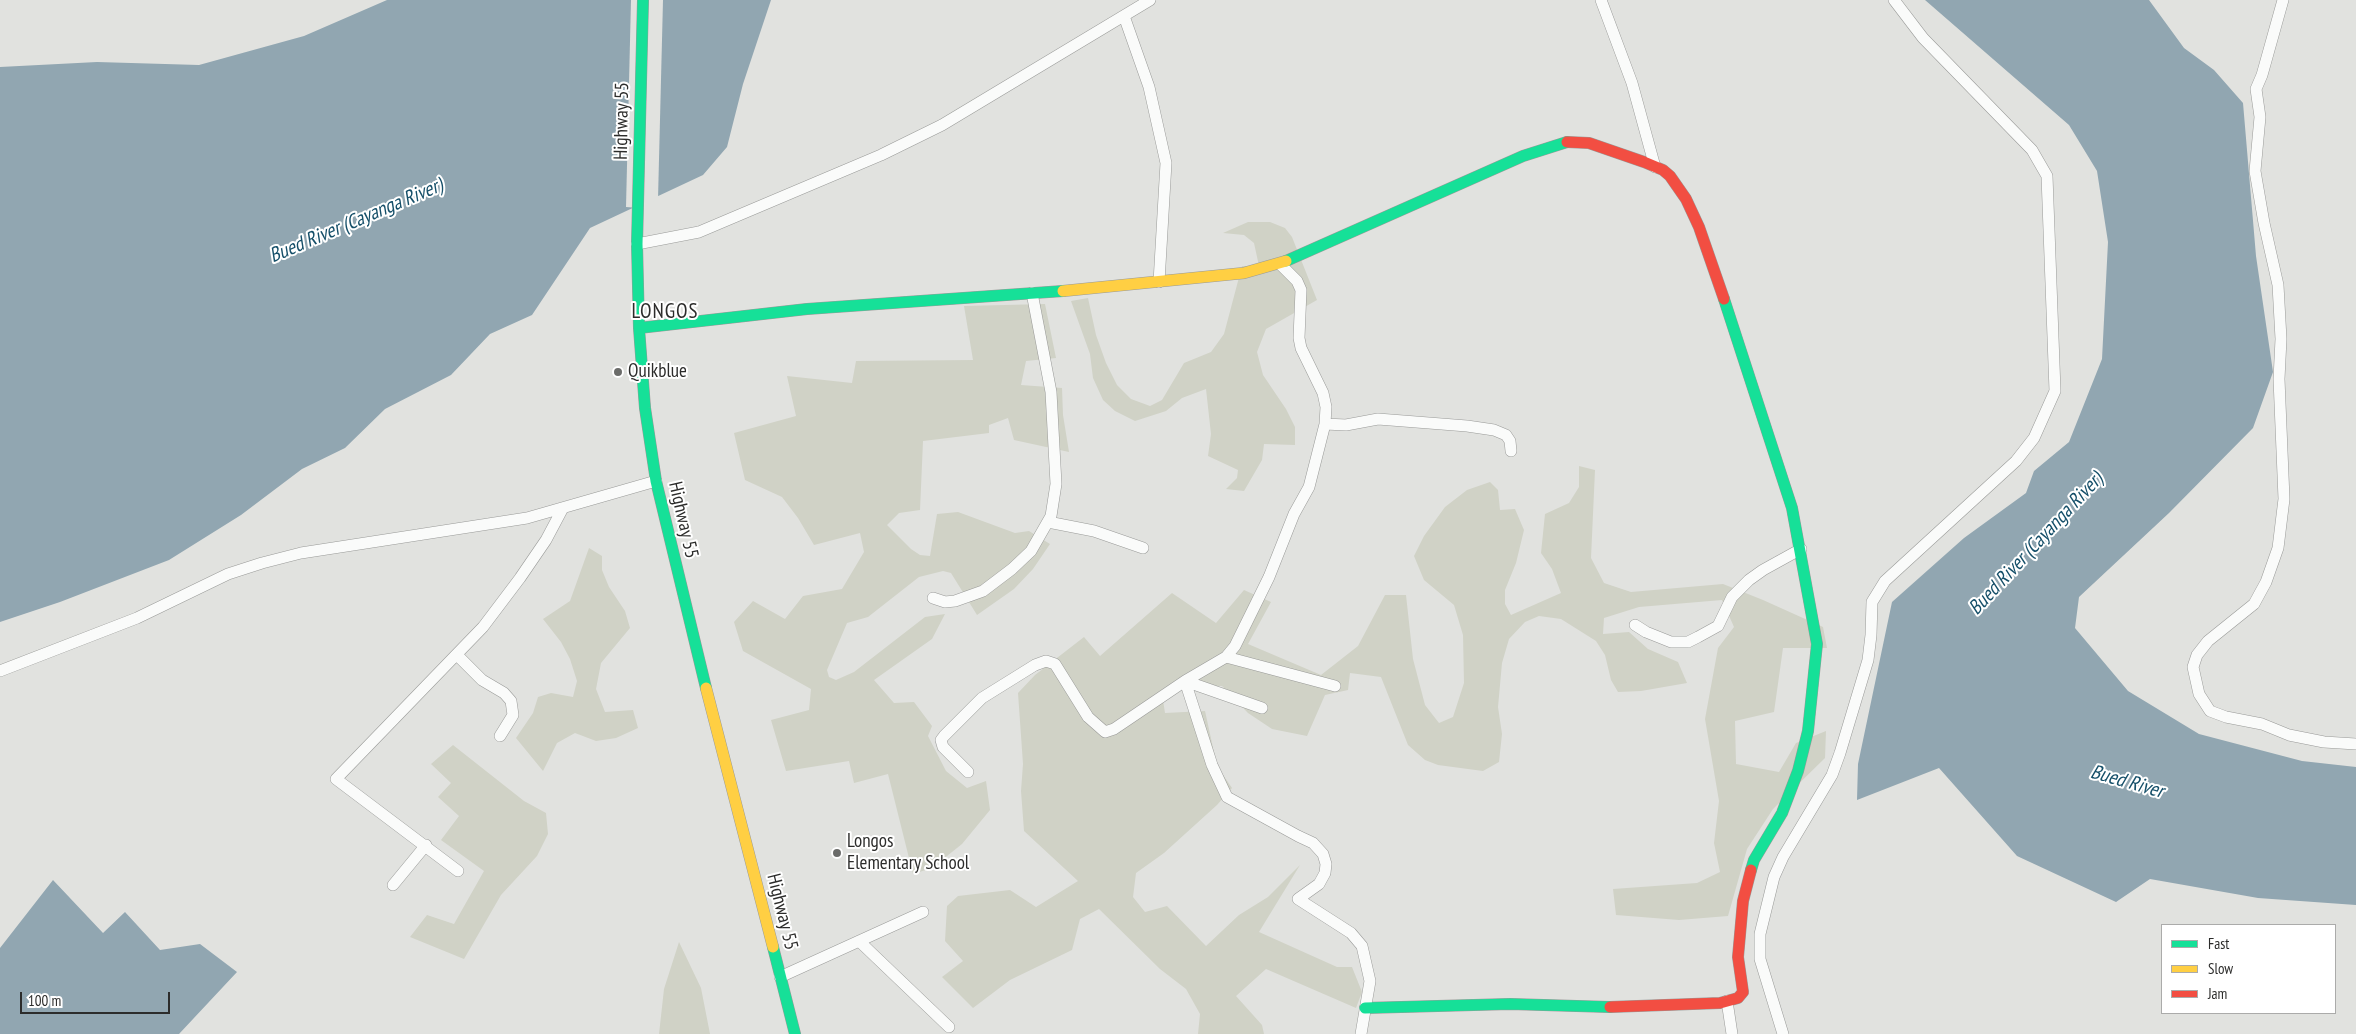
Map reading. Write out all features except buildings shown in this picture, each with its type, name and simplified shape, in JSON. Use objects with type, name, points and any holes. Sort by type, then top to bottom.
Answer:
[{"type":"main road","name":"Highway 55","points":[[643,0],[637,244],[639,328],[645,408],[656,481],[690,624],[795,1034]]},
{"type":"main road","points":[[639,328],[806,309],[1032,293],[1244,273],[1280,264],[1523,156],[1561,142],[1589,143],[1655,166],[1670,176],[1686,199],[1710,255],[1768,429],[1792,508],[1801,549],[1816,644],[1808,731],[1798,770],[1782,813],[1754,860],[1743,900],[1738,957],[1743,992],[1738,998],[1727,1001],[1627,1008],[1510,1004],[1365,1008]]},
{"type":"street","points":[[637,244],[698,232],[881,155],[942,125],[1150,0]]},
{"type":"street","points":[[1601,0],[1632,83],[1655,166]]},
{"type":"street","points":[[1783,1034],[1760,959],[1760,934],[1774,877],[1783,857],[1832,775],[1840,753],[1868,660],[1872,635],[1872,602],[1885,581],[2016,461],[2034,438],[2054,391],[2047,176],[2032,150],[1923,38],[1894,0]]},
{"type":"street","points":[[2283,0],[2262,75],[2256,89],[2260,117],[2255,172],[2278,285],[2280,321],[2279,379],[2284,498],[2278,548],[2266,582],[2254,604],[2208,641],[2196,655],[2193,667],[2199,694],[2210,711],[2226,717],[2262,724],[2289,735],[2324,742],[2356,744]]},
{"type":"street","points":[[1124,16],[1148,87],[1166,163],[1159,282]]},
{"type":"street","points":[[968,772],[943,747],[941,740],[982,698],[1035,665],[1046,661],[1055,664],[1071,693],[1088,717],[1105,732],[1121,724],[1185,681],[1226,657],[1243,632],[1269,577],[1294,514],[1309,487],[1325,424],[1326,407],[1323,393],[1301,348],[1299,338],[1301,290],[1298,281],[1280,264]]},
{"type":"street","points":[[933,598],[945,602],[955,601],[983,591],[1031,551],[1048,522],[1054,503],[1056,484],[1051,392],[1032,293]]},
{"type":"street","points":[[1325,424],[1346,425],[1378,420],[1467,426],[1494,430],[1506,435],[1510,441],[1511,451]]},
{"type":"street","points":[[0,671],[137,618],[228,574],[262,563],[301,553],[527,518],[656,481]]},
{"type":"street","points":[[458,871],[336,779],[483,627],[546,540],[563,508]]},
{"type":"street","points":[[1048,522],[1094,531],[1143,548]]},
{"type":"street","points":[[1635,625],[1646,632],[1671,642],[1688,642],[1698,638],[1718,626],[1732,597],[1749,580],[1801,549]]},
{"type":"street","points":[[457,655],[482,680],[504,693],[512,701],[513,715],[500,736]]},
{"type":"street","points":[[1226,657],[1335,686]]},
{"type":"street","points":[[1185,681],[1262,708]]},
{"type":"street","points":[[1185,681],[1212,765],[1227,796],[1313,843],[1323,854],[1326,864],[1325,873],[1319,884],[1298,899],[1351,933],[1362,946],[1370,981],[1361,1034]]},
{"type":"street","points":[[393,885],[426,845]]},
{"type":"street","points":[[780,977],[923,912]]},
{"type":"street","points":[[859,941],[949,1027]]},
{"type":"street","points":[[1727,1001],[1732,1034]]},
{"type":"shaded area","points":[[1248,222],[1270,222],[1285,228],[1292,237],[1317,300],[1266,329],[1257,352],[1263,375],[1286,409],[1295,427],[1295,445],[1264,444],[1262,460],[1244,491],[1226,489],[1237,478],[1238,470],[1208,456],[1211,434],[1206,389],[1182,398],[1166,411],[1135,421],[1115,411],[1103,400],[1093,378],[1090,354],[1071,301],[1088,298],[1096,335],[1106,363],[1117,385],[1131,399],[1150,406],[1162,400],[1184,363],[1211,352],[1224,334],[1242,266],[1259,266],[1254,243],[1244,235],[1223,233]]},
{"type":"shaded area","points":[[1045,304],[1056,358],[1026,361],[1021,385],[1062,388],[1063,415],[1069,452],[1014,440],[1008,418],[989,425],[989,433],[923,441],[920,510],[899,513],[887,525],[911,549],[920,555],[930,556],[937,514],[958,512],[1015,533],[1029,531],[1050,544],[1033,569],[1014,589],[977,615],[951,573],[943,571],[919,577],[868,617],[847,623],[827,670],[829,677],[836,680],[854,672],[925,617],[945,614],[932,639],[874,680],[894,703],[914,702],[932,726],[928,736],[946,771],[967,788],[986,781],[990,810],[962,844],[932,868],[913,874],[888,774],[854,783],[849,761],[786,771],[771,720],[809,710],[811,689],[743,651],[734,622],[753,601],[785,619],[803,596],[842,589],[864,552],[860,533],[814,545],[798,518],[782,497],[745,480],[734,433],[796,416],[787,376],[852,383],[856,361],[973,360],[964,306]]},
{"type":"shaded area","points":[[1579,466],[1595,470],[1591,558],[1604,583],[1631,592],[1723,584],[1823,627],[1827,648],[1783,648],[1774,712],[1735,721],[1736,764],[1779,772],[1796,743],[1826,731],[1825,758],[1773,809],[1747,849],[1728,916],[1679,920],[1616,915],[1613,889],[1697,883],[1720,872],[1714,843],[1719,801],[1705,719],[1718,648],[1734,627],[1722,600],[1639,607],[1604,618],[1603,634],[1629,632],[1648,649],[1678,662],[1687,683],[1641,691],[1618,692],[1611,680],[1605,655],[1596,641],[1561,619],[1539,616],[1525,622],[1509,639],[1502,663],[1498,707],[1502,734],[1499,762],[1483,771],[1438,765],[1425,760],[1408,745],[1381,677],[1350,673],[1348,690],[1325,695],[1307,736],[1272,729],[1248,713],[1222,686],[1183,686],[1163,700],[1165,713],[1205,711],[1217,766],[1232,788],[1217,805],[1164,853],[1136,873],[1133,897],[1145,912],[1167,906],[1206,946],[1239,915],[1268,897],[1300,865],[1259,932],[1337,967],[1352,967],[1362,992],[1356,1008],[1266,969],[1236,996],[1262,1025],[1264,1034],[1198,1034],[1200,1014],[1186,989],[1160,969],[1099,909],[1080,919],[1072,950],[1010,980],[973,1008],[942,977],[963,961],[945,941],[947,906],[958,896],[1010,890],[1036,907],[1078,881],[1024,831],[1021,791],[1023,764],[1018,693],[1035,675],[1084,637],[1100,656],[1172,593],[1216,623],[1244,590],[1271,602],[1248,644],[1321,675],[1358,646],[1385,595],[1406,595],[1413,659],[1425,705],[1439,723],[1453,717],[1464,683],[1463,635],[1454,605],[1424,580],[1414,556],[1424,536],[1445,507],[1467,490],[1490,482],[1498,490],[1500,510],[1515,509],[1524,530],[1516,563],[1505,590],[1505,604],[1511,615],[1561,593],[1552,569],[1541,553],[1545,514],[1569,503],[1579,487]]},
{"type":"shaded area","points":[[589,548],[602,556],[602,570],[609,587],[625,611],[630,628],[601,663],[596,689],[605,712],[633,710],[638,728],[616,738],[596,741],[575,733],[557,743],[543,771],[516,738],[533,713],[538,697],[551,693],[573,697],[577,681],[570,659],[561,642],[543,619],[570,601]]},
{"type":"shaded area","points":[[453,745],[524,801],[546,813],[548,834],[537,856],[501,895],[464,959],[410,937],[427,915],[454,924],[484,871],[441,840],[459,816],[438,797],[451,783],[431,764]]},
{"type":"shaded area","points":[[679,942],[701,988],[710,1034],[659,1034],[664,989]]},
{"type":"water","name":"Bued River (Cayanga River)","points":[[387,0],[771,0],[743,84],[727,147],[703,175],[590,228],[532,315],[490,334],[451,375],[385,409],[345,448],[302,469],[241,515],[169,560],[60,602],[0,622],[0,67],[97,62],[199,65],[304,36]]},
{"type":"water","points":[[1925,0],[2149,0],[2184,48],[2214,70],[2243,103],[2256,256],[2273,372],[2253,428],[2169,513],[2079,597],[2075,628],[2128,691],[2199,734],[2302,761],[2356,767],[2356,905],[2258,898],[2150,879],[2116,902],[2017,856],[1939,768],[1857,800],[1858,764],[1892,602],[1964,538],[2026,493],[2034,471],[2069,442],[2102,359],[2108,242],[2097,171],[2069,125]]},
{"type":"water","points":[[53,880],[103,933],[125,912],[160,950],[200,944],[237,972],[179,1034],[0,1034],[0,948]]},
{"type":"pier","points":[[631,0],[663,0],[658,199],[639,208],[626,207]]},
{"type":"traffic: fast","points":[[643,0],[637,244],[639,328],[645,408],[656,481],[706,688]]},
{"type":"traffic: fast","points":[[1286,261],[1523,156],[1567,142]]},
{"type":"traffic: fast","points":[[639,328],[807,309],[1063,291]]},
{"type":"traffic: fast","points":[[1724,299],[1792,508],[1817,644],[1808,731],[1798,771],[1782,813],[1754,860],[1751,870]]},
{"type":"traffic: fast","points":[[773,947],[795,1034]]},
{"type":"traffic: fast","points":[[1365,1008],[1510,1004],[1610,1007]]},
{"type":"traffic: slow","points":[[1063,291],[1244,273],[1286,261]]},
{"type":"traffic: slow","points":[[706,688],[773,947]]},
{"type":"traffic: jam","points":[[1567,142],[1589,143],[1644,162],[1663,170],[1670,176],[1686,199],[1699,227],[1724,299]]},
{"type":"traffic: jam","points":[[1610,1007],[1720,1003],[1738,998],[1743,992],[1738,957],[1743,901],[1751,870]]},
{"type":"place","name":"Quikblue","points":[[618,372]]},
{"type":"place","name":"Longos Elementary School","points":[[837,853]]},
{"type":"district","name":"LONGOS","points":[[665,312]]},
{"type":"water label","name":"Bued River","points":[[2127,782]]}]
